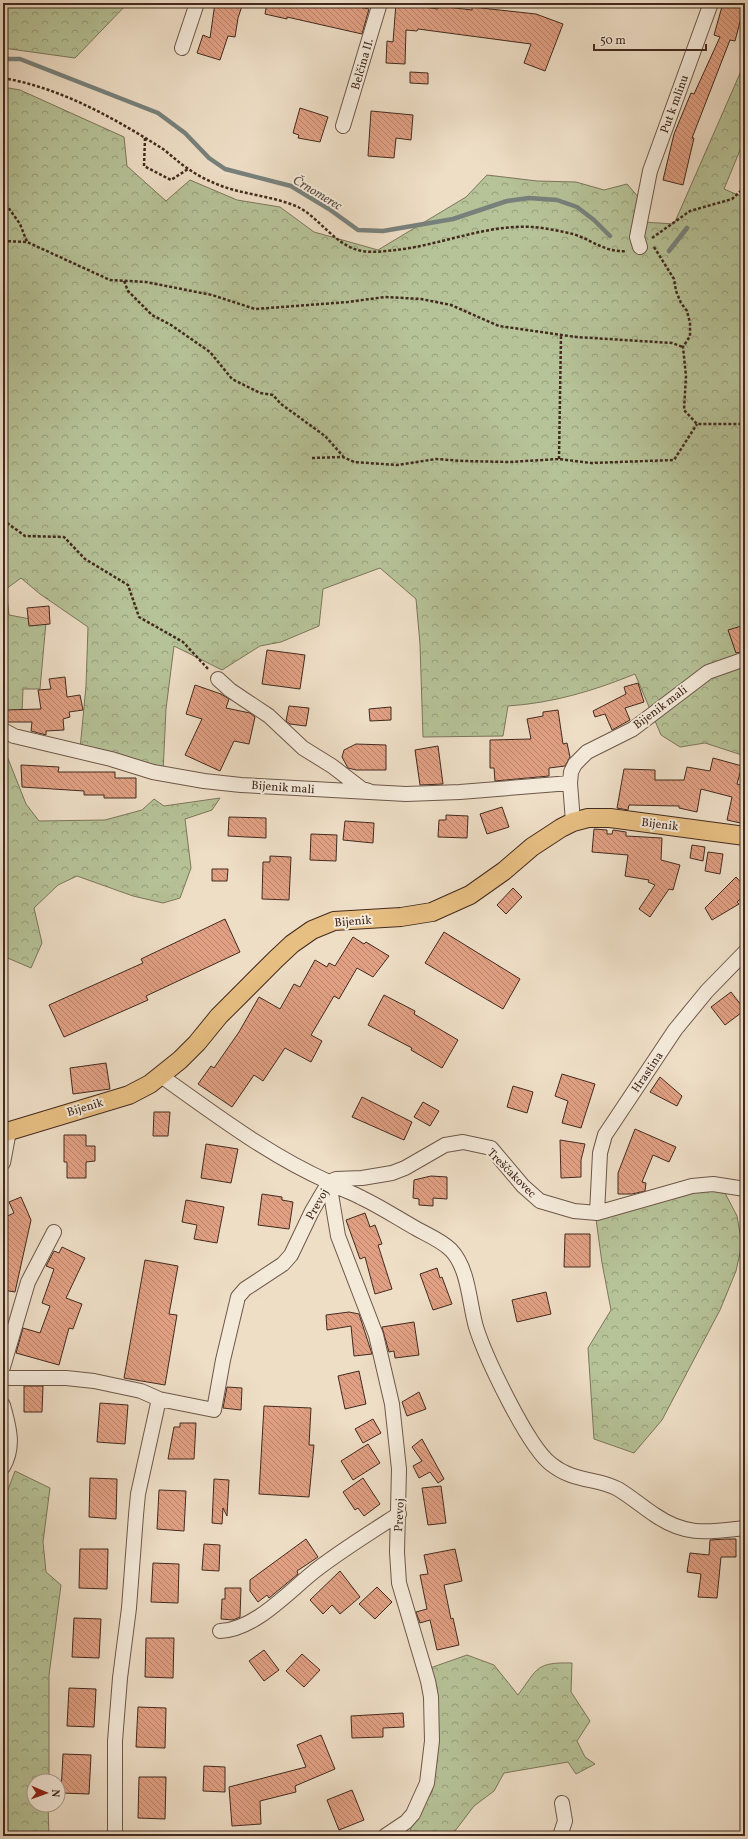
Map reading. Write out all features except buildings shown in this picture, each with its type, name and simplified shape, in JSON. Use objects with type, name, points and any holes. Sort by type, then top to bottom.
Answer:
[{"type":"main road","name":"Bijenik","points":[[6,1132],[129,1095],[150,1084],[161,1076],[197,1043],[219,1016],[276,959],[292,944],[312,930],[334,921],[402,917],[432,912],[470,895],[504,871],[532,847],[573,822],[588,818],[610,818],[745,836]]},
{"type":"street","points":[[182,48],[198,3]]},
{"type":"street","name":"Belčina II.","points":[[344,126],[380,3]]},
{"type":"street","name":"Put k mlinu","points":[[645,244],[637,237],[650,171],[711,3]]},
{"type":"street","name":"Bijenik mali","points":[[573,822],[570,784],[571,772],[575,764],[587,752],[633,729],[708,672],[745,659]]},
{"type":"street","points":[[218,679],[230,690],[269,716],[303,748],[332,766],[362,789],[372,793]]},
{"type":"street","name":"Bijenik mali","points":[[3,730],[14,736],[111,759],[153,772],[204,781],[241,785],[406,794],[460,792],[570,784]]},
{"type":"street","name":"Hrastina","points":[[597,1213],[600,1153],[605,1134],[684,1018],[707,991],[745,952]]},
{"type":"street","name":"Prevoj","points":[[161,1076],[259,1144],[308,1172],[330,1182]]},
{"type":"street","points":[[3,1164],[8,1144],[6,1132]]},
{"type":"street","name":"Treščakovec","points":[[330,1182],[336,1178],[362,1178],[392,1173],[405,1168],[444,1145],[453,1143],[472,1143],[490,1148],[522,1186],[540,1201],[574,1211],[597,1213],[692,1186],[713,1184],[745,1189]]},
{"type":"street","points":[[330,1182],[341,1190],[363,1198],[430,1236],[451,1250],[459,1262],[478,1333],[493,1366],[528,1435],[550,1464],[567,1475],[616,1488],[656,1516],[679,1528],[703,1532],[745,1528]]},
{"type":"street","name":"Prevoj","points":[[159,1399],[214,1410],[223,1360],[238,1298],[245,1289],[283,1264],[291,1255],[312,1211],[330,1182]]},
{"type":"street","name":"Prevoj","points":[[330,1182],[338,1236],[374,1328],[388,1382],[398,1446],[400,1490],[397,1552],[399,1583],[428,1681],[431,1697],[431,1765],[422,1797],[406,1822],[385,1836]]},
{"type":"street","points":[[3,1367],[28,1282],[54,1232]]},
{"type":"street","points":[[3,1378],[79,1379],[141,1391],[159,1399],[136,1508],[129,1608],[115,1734],[114,1836]]},
{"type":"street","points":[[3,1405],[11,1442],[11,1451],[3,1467]]},
{"type":"street","points":[[220,1631],[238,1629],[248,1623],[294,1590],[315,1570],[399,1514]]},
{"type":"street","points":[[560,1836],[565,1821],[562,1803]]},
{"type":"path","points":[[3,78],[20,81],[67,97],[125,125],[166,151],[188,169],[215,183],[240,192],[272,198],[300,208],[344,244],[362,251],[381,251],[420,247],[469,234],[498,229],[532,227],[574,235],[598,246],[618,252]]},
{"type":"path","points":[[145,138],[144,166],[170,180],[188,169]]},
{"type":"path","points":[[745,187],[732,199],[690,210],[645,244],[674,279],[681,303],[687,310],[690,323],[690,336],[683,347],[686,376],[684,410],[697,424],[745,424]]},
{"type":"path","points":[[3,200],[20,224],[27,242]]},
{"type":"path","points":[[3,240],[27,242],[110,280],[146,282],[212,296],[255,309],[348,302],[385,297],[421,299],[451,305],[499,326],[561,335],[672,343],[683,347]]},
{"type":"path","points":[[124,281],[128,291],[152,316],[171,325],[210,352],[232,379],[260,392],[273,395],[282,404],[325,436],[343,456],[354,462],[397,464],[436,458],[463,461],[509,462],[559,458],[591,463],[674,460],[697,424]]},
{"type":"path","points":[[559,458],[561,335]]},
{"type":"path","points":[[312,458],[343,456]]},
{"type":"path","points":[[3,520],[25,536],[64,537],[85,559],[128,585],[139,617],[183,642],[218,679]]},
{"type":"path","points":[[3,562],[3,591]]},
{"type":"green space","points":[[3,3],[128,3],[75,58],[3,48]]},
{"type":"green space","points":[[745,62],[745,138],[724,189],[745,198],[745,756],[705,743],[680,747],[661,735],[635,674],[604,686],[573,695],[541,702],[508,706],[503,736],[423,737],[420,644],[416,599],[380,568],[323,589],[319,626],[281,642],[260,646],[222,670],[174,646],[166,709],[163,773],[80,749],[86,686],[88,627],[40,594],[21,578],[6,589],[9,615],[46,622],[40,689],[23,689],[22,712],[3,718],[3,87],[20,90],[124,137],[127,166],[166,201],[190,180],[237,200],[280,207],[314,232],[378,250],[466,197],[487,175],[537,181],[576,182],[604,190],[627,184],[640,199],[643,222],[674,224]]},
{"type":"green space","points":[[3,750],[5,751],[26,804],[39,821],[105,820],[142,810],[154,799],[164,806],[220,798],[212,810],[185,819],[191,868],[180,898],[163,903],[133,896],[77,876],[58,885],[34,908],[42,943],[31,968],[3,956]]},
{"type":"green space","points":[[707,1189],[725,1193],[737,1216],[742,1244],[736,1271],[720,1310],[662,1420],[634,1453],[594,1439],[588,1348],[611,1310],[602,1263],[596,1219]]},
{"type":"green space","points":[[15,1471],[50,1488],[43,1542],[46,1572],[61,1585],[49,1675],[49,1773],[26,1773],[26,1813],[48,1813],[49,1836],[3,1836],[3,1554],[7,1546],[6,1495]]},
{"type":"green space","points":[[467,1655],[494,1665],[518,1695],[539,1668],[551,1664],[572,1663],[571,1692],[590,1721],[577,1741],[585,1757],[595,1764],[576,1774],[568,1762],[504,1773],[494,1791],[474,1806],[455,1831],[454,1836],[410,1836],[411,1826],[432,1792],[437,1761],[436,1708],[430,1668]]},
{"type":"waterway","name":"Črnomerec","points":[[3,59],[20,59],[158,113],[185,133],[209,158],[225,169],[291,186],[329,209],[358,230],[383,231],[453,219],[507,201],[529,198],[557,200],[577,207],[594,220],[610,236]]},
{"type":"waterway","name":"Črnomerec","points":[[669,251],[687,228]]}]
